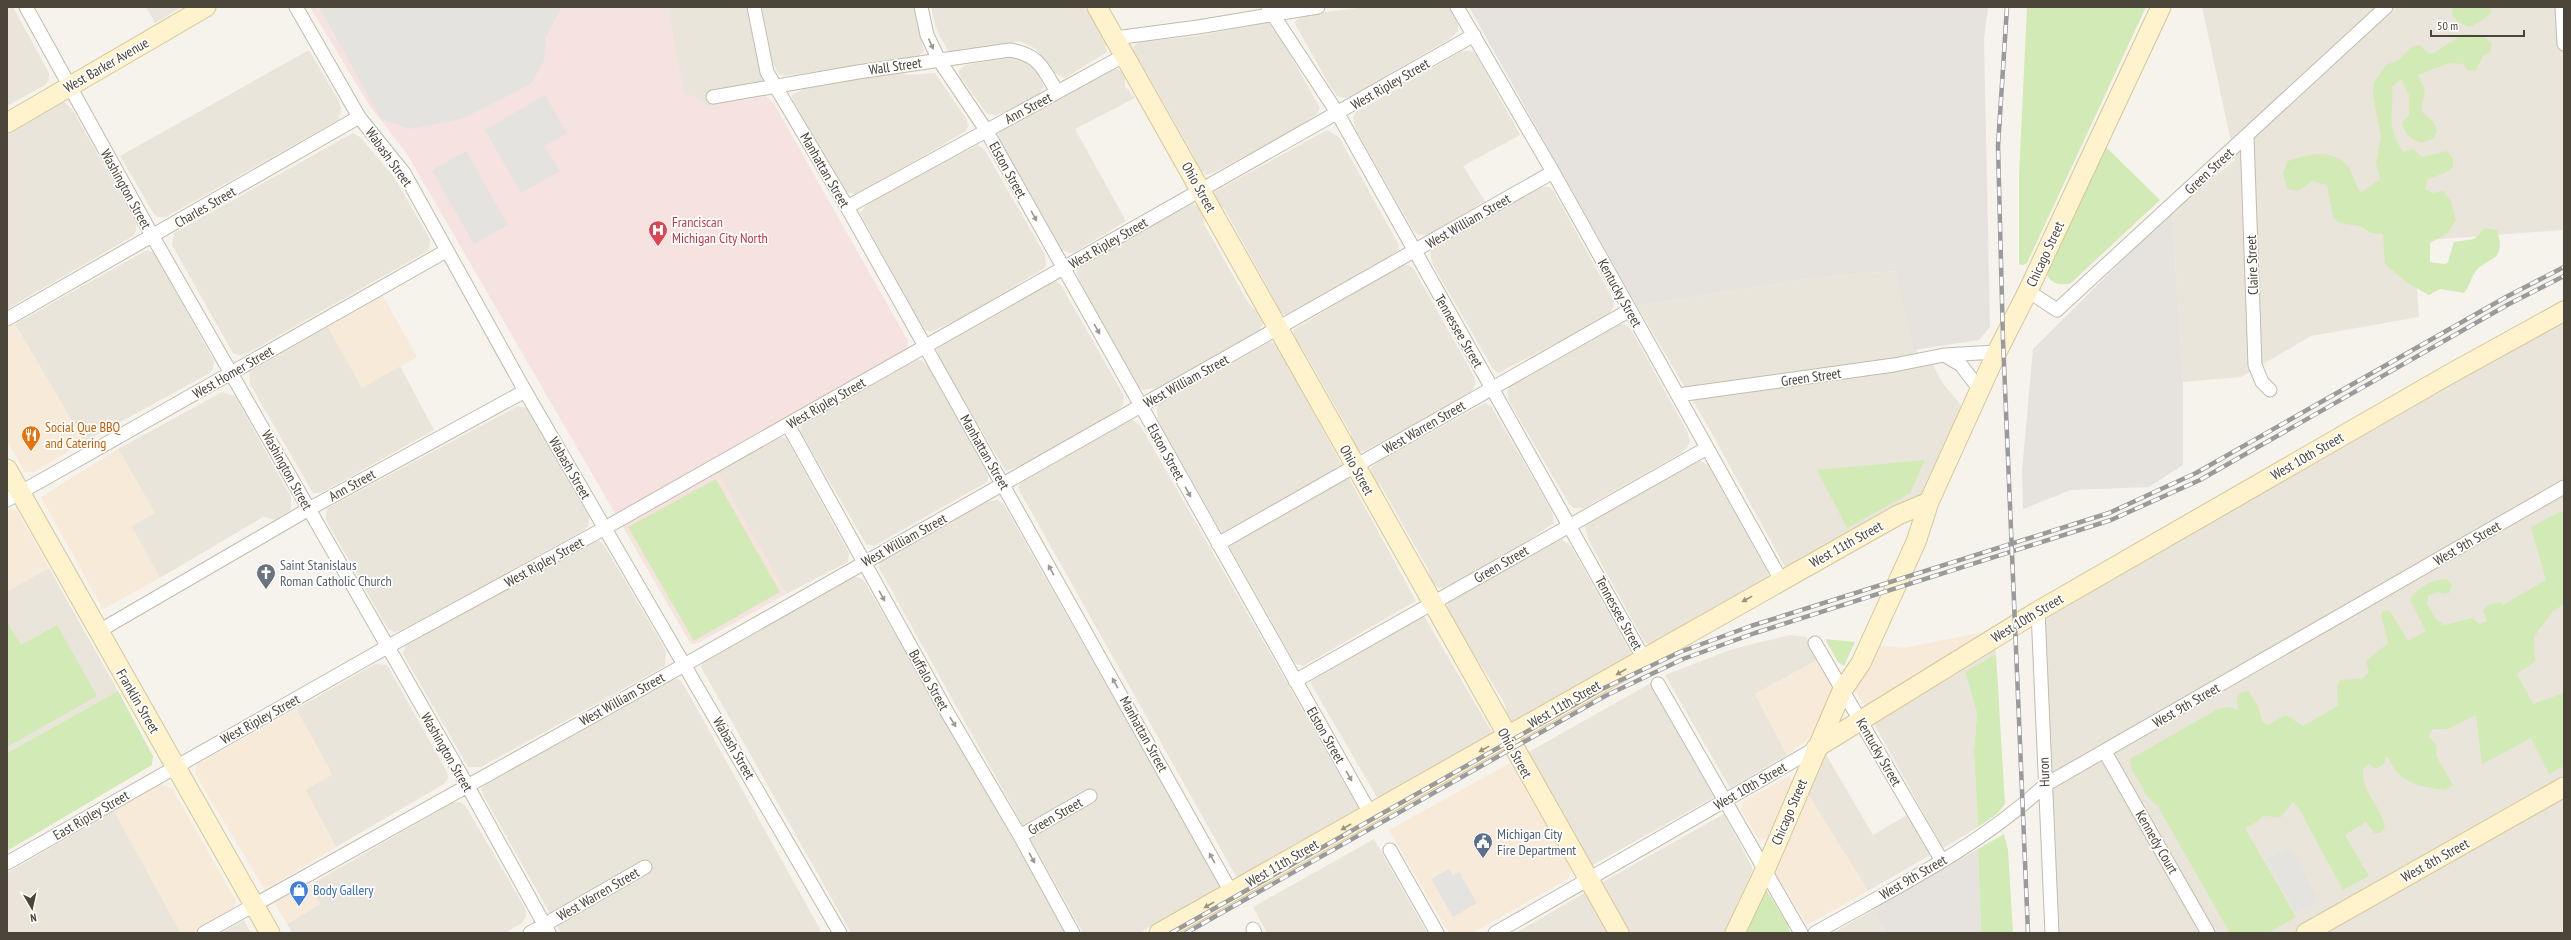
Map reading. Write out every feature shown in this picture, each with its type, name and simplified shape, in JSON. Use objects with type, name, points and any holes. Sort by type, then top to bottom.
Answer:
[{"type":"street","name":"Washington Street","points":[[26,7],[153,237],[232,372],[387,647],[467,785],[546,929]]},
{"type":"street","name":"West Barker Avenue","points":[[7,123],[206,7]]},
{"type":"street","name":"Wabash Street","points":[[296,7],[359,117],[404,173],[525,392],[686,664],[840,933]]},
{"type":"street","name":"Manhattan Street","points":[[754,7],[767,72],[777,86],[847,207],[1231,892]]},
{"type":"street","name":"Elston Street","points":[[921,7],[927,35],[939,60],[986,130],[1370,812]]},
{"type":"street","name":"Ohio Street","points":[[1097,7],[1433,603],[1506,737],[1618,933]]},
{"type":"street","points":[[1115,38],[1272,11],[1318,7]]},
{"type":"street","name":"Kentucky Street","points":[[1457,7],[1552,172],[1781,580]]},
{"type":"street","name":"Chicago Street","points":[[1735,933],[1766,868],[1816,748],[1842,691],[1861,663],[1916,542],[1929,502],[1997,352],[2028,291],[2161,7]]},
{"type":"street","name":"Green Street","points":[[2028,291],[2058,310],[2386,7]]},
{"type":"street","points":[[2562,7],[2564,44]]},
{"type":"street","name":"Tennessee Street","points":[[1272,11],[1338,114],[1414,252],[1570,524],[1644,659]]},
{"type":"street","name":"West Ripley Street","points":[[176,767],[387,647],[606,528],[924,346],[1338,114],[1474,35]]},
{"type":"street","name":"Wall Street","points":[[713,97],[939,60],[1010,50],[1023,52],[1038,60],[1058,92]]},
{"type":"street","name":"Ann Street","points":[[847,207],[986,130],[1125,56]]},
{"type":"street","name":"Charles Street","points":[[7,319],[153,237],[359,117]]},
{"type":"street","name":"Claire Street","points":[[2247,136],[2255,365],[2262,382],[2270,390]]},
{"type":"street","name":"West William Street","points":[[204,933],[686,664],[1414,252],[1552,172]]},
{"type":"street","name":"West Homer Street","points":[[14,496],[446,251]]},
{"type":"street","name":"West Warren Street","points":[[1218,544],[1630,310]]},
{"type":"street","name":"West 10th Street","points":[[1495,933],[1816,748],[1860,719],[2038,611],[2482,355],[2564,311]]},
{"type":"street","name":"Green Street","points":[[1678,395],[1894,365],[1944,355],[1997,352]]},
{"type":"street","points":[[1944,355],[1961,366],[1980,390]]},
{"type":"street","name":"Ann Street","points":[[99,631],[309,509],[525,392]]},
{"type":"street","name":"Buffalo Street","points":[[788,425],[947,712],[1020,836],[1073,933]]},
{"type":"street","name":"Green Street","points":[[1295,681],[1570,524],[1707,448]]},
{"type":"street","name":"Franklin Street","points":[[7,469],[14,496],[99,631],[270,933]]},
{"type":"street","name":"West 9th Street","points":[[1815,933],[1942,861],[2021,807],[2045,785],[2105,752],[2564,487]]},
{"type":"street","name":"West 11th Street","points":[[1159,933],[1781,580],[1898,515],[1929,502]]},
{"type":"street","name":"Huron","points":[[2038,611],[2052,933]]},
{"type":"street","name":"Kentucky Street","points":[[1815,643],[1942,861]]},
{"type":"street","points":[[1658,684],[1727,800],[1801,933]]},
{"type":"street","name":"Kennedy Court","points":[[2105,752],[2208,933]]},
{"type":"street","name":"East Ripley Street","points":[[7,863],[176,767]]},
{"type":"street","name":"West 8th Street","points":[[2306,933],[2564,787]]},
{"type":"street","name":"Green Street","points":[[1020,836],[1090,796]]},
{"type":"street","points":[[1390,850],[1437,933]]},
{"type":"street","name":"West Warren Street","points":[[530,933],[546,929],[645,867]]},
{"type":"shaded area","points":[[7,7],[13,7],[49,73],[49,80],[45,85],[7,106]]},
{"type":"shaded area","points":[[146,7],[182,7],[155,23]]},
{"type":"shaded area","name":"Franciscan Michigan City North","points":[[310,7],[667,7],[684,94],[693,96],[707,107],[766,96],[773,102],[908,341],[907,348],[711,460],[786,594],[696,644],[692,644],[689,641],[407,154],[369,105]]},
{"type":"shaded area","points":[[319,7],[560,7],[560,10],[546,37],[544,61],[531,84],[462,119],[410,129],[381,119]]},
{"type":"shaded area","points":[[667,7],[746,7],[766,96],[707,107],[693,96],[684,95]]},
{"type":"shaded area","points":[[762,7],[913,7],[924,51],[918,57],[785,76],[778,74],[772,60]]},
{"type":"shaded area","points":[[931,7],[1086,7],[1105,41],[1107,52],[1065,78],[1053,72],[1036,49],[1020,41],[950,54],[937,31]]},
{"type":"shaded area","points":[[1365,7],[1449,7],[1455,14],[1458,31],[1451,38],[1350,97],[1344,98],[1337,96],[1330,86],[1294,22],[1304,15]]},
{"type":"shaded area","points":[[1469,7],[1988,7],[1984,39],[1990,327],[1979,340],[1914,350],[1896,271],[1817,277],[1637,306]]},
{"type":"shaded area","points":[[2202,7],[2564,7],[2564,230],[2414,241],[2419,317],[2311,336],[2241,377],[2183,382],[2172,211],[2235,160]]},
{"type":"shaded area","points":[[1269,23],[1279,35],[1320,108],[1317,114],[1302,125],[1215,172],[1206,175],[1197,166],[1195,158],[1141,63],[1135,60],[1133,47],[1140,42],[1197,36]]},
{"type":"shaded area","points":[[309,50],[340,103],[341,112],[338,120],[166,217],[158,217],[154,214],[120,156]]},
{"type":"shaded area","points":[[1462,51],[1470,51],[1475,53],[1520,135],[1463,166],[1485,201],[1430,234],[1420,235],[1414,232],[1356,130],[1353,118],[1355,113]]},
{"type":"shaded area","points":[[1011,57],[1027,58],[1033,61],[1044,87],[1039,94],[1007,111],[996,115],[987,114],[959,75],[959,70],[966,65]]},
{"type":"shaded area","points":[[1117,69],[1125,73],[1125,86],[1135,98],[1075,129],[1126,221],[1075,252],[1070,253],[1062,250],[999,141],[998,136],[1000,130],[1110,70]]},
{"type":"shaded area","points":[[900,73],[908,75],[935,73],[967,120],[968,127],[964,132],[874,185],[855,194],[849,193],[843,190],[792,98],[792,95],[811,85]]},
{"type":"shaded area","points":[[545,95],[567,133],[545,146],[560,171],[521,193],[485,130]]},
{"type":"shaded area","points":[[64,102],[72,109],[136,223],[136,231],[133,236],[7,309],[7,132],[57,103]]},
{"type":"shaded area","points":[[1327,130],[1339,137],[1399,245],[1397,251],[1379,264],[1286,315],[1275,309],[1271,293],[1224,208],[1217,205],[1214,192]]},
{"type":"shaded area","points":[[353,133],[360,137],[394,177],[430,239],[430,246],[426,252],[248,353],[239,355],[233,353],[172,245],[174,233]]},
{"type":"shaded area","points":[[978,145],[984,149],[1045,255],[1046,265],[1043,269],[959,319],[930,332],[925,330],[918,319],[860,213],[873,198]]},
{"type":"shaded area","points":[[466,151],[508,225],[474,244],[432,170]]},
{"type":"shaded area","points":[[1541,187],[1548,187],[1553,190],[1614,301],[1613,308],[1608,316],[1498,373],[1493,369],[1433,265],[1430,253],[1433,248]]},
{"type":"shaded area","points":[[1193,204],[1200,208],[1205,216],[1204,224],[1249,304],[1262,316],[1263,323],[1259,330],[1157,388],[1143,390],[1138,387],[1079,280],[1077,274],[1078,268],[1080,265],[1148,227]]},
{"type":"shaded area","points":[[2172,211],[2183,382],[2183,465],[2149,487],[2071,490],[2023,509],[2022,471],[2033,349]]},
{"type":"shaded area","points":[[147,250],[154,253],[214,361],[213,368],[210,373],[84,442],[15,324]]},
{"type":"shaded area","points":[[1401,265],[1408,265],[1413,268],[1474,376],[1475,384],[1473,390],[1440,411],[1362,452],[1355,450],[1351,444],[1351,434],[1302,348],[1296,343],[1293,330]]},
{"type":"shaded area","points":[[1897,271],[1920,364],[1933,365],[1942,382],[1961,405],[1960,414],[1926,488],[1920,496],[1793,568],[1785,567],[1710,430],[1637,306],[1817,277]]},
{"type":"shaded area","points":[[1056,281],[1061,285],[1124,396],[1123,405],[1119,410],[1025,464],[1006,471],[939,360],[937,348],[941,342],[1046,282]]},
{"type":"shaded area","points":[[383,296],[417,357],[362,388],[328,327]]},
{"type":"shaded area","points":[[2564,316],[2564,933],[2059,933],[2045,616]]},
{"type":"shaded area","points":[[15,324],[84,442],[34,472],[25,472],[7,441],[7,328]]},
{"type":"shaded area","points":[[1624,324],[1630,328],[1687,431],[1690,441],[1687,448],[1678,455],[1584,508],[1574,508],[1569,504],[1509,401],[1507,392],[1510,384],[1615,325]]},
{"type":"shaded area","points":[[328,327],[362,387],[400,366],[434,430],[321,493],[313,493],[250,384],[249,372]]},
{"type":"shaded area","points":[[1269,342],[1276,344],[1416,601],[1303,666],[1295,663],[1158,420],[1157,412],[1157,405]]},
{"type":"shaded area","points":[[915,360],[921,360],[929,368],[989,476],[987,482],[874,546],[866,544],[800,431],[803,422]]},
{"type":"shaded area","points":[[222,392],[235,396],[291,497],[291,510],[275,520],[263,517],[160,578],[131,526],[155,513],[118,449]]},
{"type":"shaded area","points":[[1485,403],[1491,406],[1552,511],[1554,523],[1529,540],[1446,587],[1439,588],[1429,581],[1429,571],[1381,486],[1372,480],[1371,468],[1377,462]]},
{"type":"shaded area","points":[[518,406],[526,408],[589,517],[588,526],[583,531],[400,631],[394,632],[388,629],[326,520],[328,508]]},
{"type":"shaded area","points":[[1132,420],[1140,425],[1359,809],[1237,878],[1018,488],[1021,481],[1125,421]]},
{"type":"shaded area","points":[[779,437],[786,438],[849,553],[848,562],[786,594],[717,472]]},
{"type":"shaded area","points":[[118,449],[155,513],[131,526],[160,578],[103,609],[41,497]]},
{"type":"shaded area","points":[[1701,461],[1708,465],[1767,571],[1770,581],[1649,645],[1644,641],[1589,541],[1585,527],[1589,521],[1692,463]]},
{"type":"shaded area","points":[[997,500],[1004,505],[1221,887],[1139,933],[1083,933],[879,568],[880,559],[891,551],[986,502]]},
{"type":"shaded area","points":[[11,509],[17,511],[49,568],[7,591],[7,511]]},
{"type":"shaded area","points":[[1561,539],[1570,545],[1631,652],[1631,658],[1516,724],[1509,721],[1504,702],[1448,613],[1448,602]]},
{"type":"shaded area","points":[[592,541],[599,541],[604,545],[666,651],[665,666],[481,767],[468,767],[403,654],[406,643]]},
{"type":"shaded area","points":[[49,568],[118,691],[7,753],[7,591]]},
{"type":"shaded area","points":[[855,576],[863,579],[1067,933],[851,933],[701,667],[703,661],[844,579]]},
{"type":"shaded area","points":[[1424,616],[1493,734],[1378,799],[1311,684],[1312,680]]},
{"type":"shaded area","points":[[1983,632],[1865,708],[1854,687],[1874,645],[1904,648]]},
{"type":"shaded area","points":[[1790,635],[1806,637],[1819,659],[1755,694],[1787,755],[1730,788],[1665,675],[1733,649]]},
{"type":"shaded area","points":[[1995,644],[1996,654],[1965,673],[1977,713],[1974,752],[1978,827],[1943,848],[1873,722]]},
{"type":"shaded area","points":[[1819,659],[1835,690],[1812,736],[1787,755],[1755,694]]},
{"type":"shaded area","points":[[375,664],[387,665],[447,772],[448,778],[444,784],[336,847],[305,790],[332,774],[296,709]]},
{"type":"shaded area","points":[[673,678],[680,680],[686,689],[820,929],[819,933],[561,933],[483,795],[481,788],[484,783]]},
{"type":"shaded area","points":[[1651,683],[1714,797],[1591,866],[1527,753]]},
{"type":"shaded area","points":[[296,709],[332,775],[305,790],[336,847],[265,890],[197,777],[195,769],[198,764]]},
{"type":"shaded area","points":[[1825,753],[1873,835],[1907,815],[1930,855],[1868,891],[1806,791]]},
{"type":"shaded area","points":[[1512,762],[1573,868],[1568,879],[1472,933],[1449,933],[1389,830]]},
{"type":"shaded area","points":[[1789,776],[1792,781],[1768,837],[1760,841],[1741,810],[1744,801]]},
{"type":"shaded area","points":[[160,784],[172,788],[236,901],[233,911],[192,933],[181,933],[114,811]]},
{"type":"shaded area","points":[[1806,791],[1868,891],[1807,925],[1773,869]]},
{"type":"shaded area","points":[[459,802],[465,805],[525,908],[526,916],[522,923],[505,933],[292,933],[287,924],[320,904],[310,885],[452,803]]},
{"type":"shaded area","points":[[114,811],[181,933],[8,933],[7,873]]},
{"type":"shaded area","points":[[1724,814],[1753,869],[1724,933],[1629,933],[1601,883]]},
{"type":"shaded area","points":[[1374,839],[1427,933],[1267,933],[1253,907]]},
{"type":"shaded area","points":[[2290,847],[2319,901],[2296,913],[2267,859]]},
{"type":"shaded area","points":[[1978,849],[1981,933],[1887,933],[1873,910]]},
{"type":"shaded area","points":[[1449,869],[1453,876],[1459,872],[1477,903],[1453,917],[1431,879]]},
{"type":"shaded area","points":[[308,883],[320,904],[287,924],[274,902]]},
{"type":"shaded area","points":[[1586,892],[1610,933],[1516,933]]},
{"type":"shaded area","points":[[1873,910],[1887,933],[1833,933]]},
{"type":"shaded area","points":[[244,920],[251,933],[221,933]]},
{"type":"green space","points":[[2027,7],[2146,7],[2027,263],[2023,265],[2019,264],[2019,177]]},
{"type":"green space","points":[[2453,7],[2490,7],[2491,13],[2480,22],[2469,27],[2457,21],[2452,15]]},
{"type":"green space","points":[[2463,34],[2481,35],[2492,43],[2490,52],[2483,56],[2476,70],[2468,71],[2463,64],[2449,63],[2418,75],[2425,90],[2421,111],[2433,121],[2437,131],[2434,138],[2422,143],[2414,140],[2406,133],[2402,122],[2409,116],[2409,95],[2401,79],[2392,87],[2392,127],[2397,142],[2403,152],[2413,149],[2422,157],[2447,151],[2453,158],[2453,167],[2445,173],[2428,179],[2425,189],[2433,193],[2443,191],[2451,201],[2456,220],[2448,233],[2430,243],[2430,262],[2445,264],[2448,262],[2454,242],[2474,239],[2485,228],[2497,230],[2500,241],[2497,255],[2478,268],[2464,293],[2440,289],[2429,295],[2409,284],[2385,264],[2383,234],[2371,233],[2360,226],[2339,223],[2333,217],[2327,185],[2312,181],[2298,191],[2287,189],[2283,173],[2288,161],[2311,155],[2326,154],[2340,159],[2347,165],[2361,193],[2380,179],[2376,163],[2381,137],[2373,96],[2374,83],[2386,65],[2399,60],[2411,47],[2420,45],[2429,54],[2434,53]]},
{"type":"green space","points":[[2105,146],[2160,200],[2071,283],[2059,284],[2053,282],[2046,272]]},
{"type":"green space","points":[[1925,460],[1910,493],[1847,528],[1817,470]]},
{"type":"green space","points":[[716,479],[780,592],[694,641],[628,527]]},
{"type":"green space","points":[[2560,512],[2564,513],[2564,604],[2553,611],[2534,637],[2535,661],[2517,674],[2533,704],[2564,693],[2564,766],[2549,774],[2531,738],[2482,764],[2476,715],[2448,729],[2433,729],[2428,736],[2437,746],[2436,756],[2453,785],[2446,790],[2412,783],[2398,774],[2389,758],[2385,757],[2385,763],[2376,769],[2369,764],[2363,769],[2365,785],[2380,812],[2385,828],[2380,833],[2374,833],[2366,822],[2345,835],[2369,876],[2343,890],[2299,809],[2293,802],[2281,817],[2263,816],[2257,822],[2245,828],[2296,917],[2268,933],[2230,933],[2157,805],[2147,796],[2133,773],[2130,759],[2218,709],[2229,707],[2238,710],[2237,698],[2240,693],[2249,691],[2258,706],[2262,721],[2268,725],[2286,715],[2303,726],[2338,706],[2337,686],[2340,680],[2362,679],[2369,672],[2366,661],[2388,643],[2381,615],[2383,610],[2390,611],[2408,641],[2426,631],[2410,600],[2417,591],[2436,580],[2447,579],[2452,586],[2449,593],[2444,594],[2438,592],[2428,596],[2427,604],[2436,619],[2444,625],[2472,618],[2480,624],[2487,621],[2483,610],[2490,604],[2500,602],[2503,605],[2546,580],[2531,527]]},
{"type":"green space","points":[[7,622],[21,645],[57,625],[97,696],[7,747]]},
{"type":"green space","points":[[1825,639],[1855,642],[1844,666],[1838,662]]},
{"type":"green space","points":[[1996,654],[2005,804],[1997,814],[1978,827],[1974,752],[1977,713],[1965,672]]},
{"type":"green space","points":[[118,691],[153,756],[152,765],[7,851],[7,753]]},
{"type":"green space","points":[[2004,834],[2008,850],[2013,933],[1981,933],[1978,849]]},
{"type":"green space","points":[[1767,891],[1788,925],[1790,933],[1742,933],[1762,892]]},
{"type":"railway","points":[[2007,7],[1998,146],[2003,340],[2028,933]]},
{"type":"railway","points":[[1171,933],[1602,689],[1680,652],[1751,626],[2109,513],[2196,473],[2506,297],[2564,267]]},
{"type":"railway","points":[[1186,933],[1605,696],[1683,659],[1755,633],[2111,520],[2200,480],[2509,304],[2564,276]]},
{"type":"place","name":"Franciscan Michigan City North","points":[[658,247]]},
{"type":"place","name":"Social Que BBQ and Catering","points":[[31,452]]},
{"type":"place","name":"Saint Stanislaus Roman Catholic Church","points":[[266,590]]},
{"type":"place","name":"Michigan City Fire Department","points":[[1483,859]]},
{"type":"place","name":"Body Gallery","points":[[299,907]]}]
